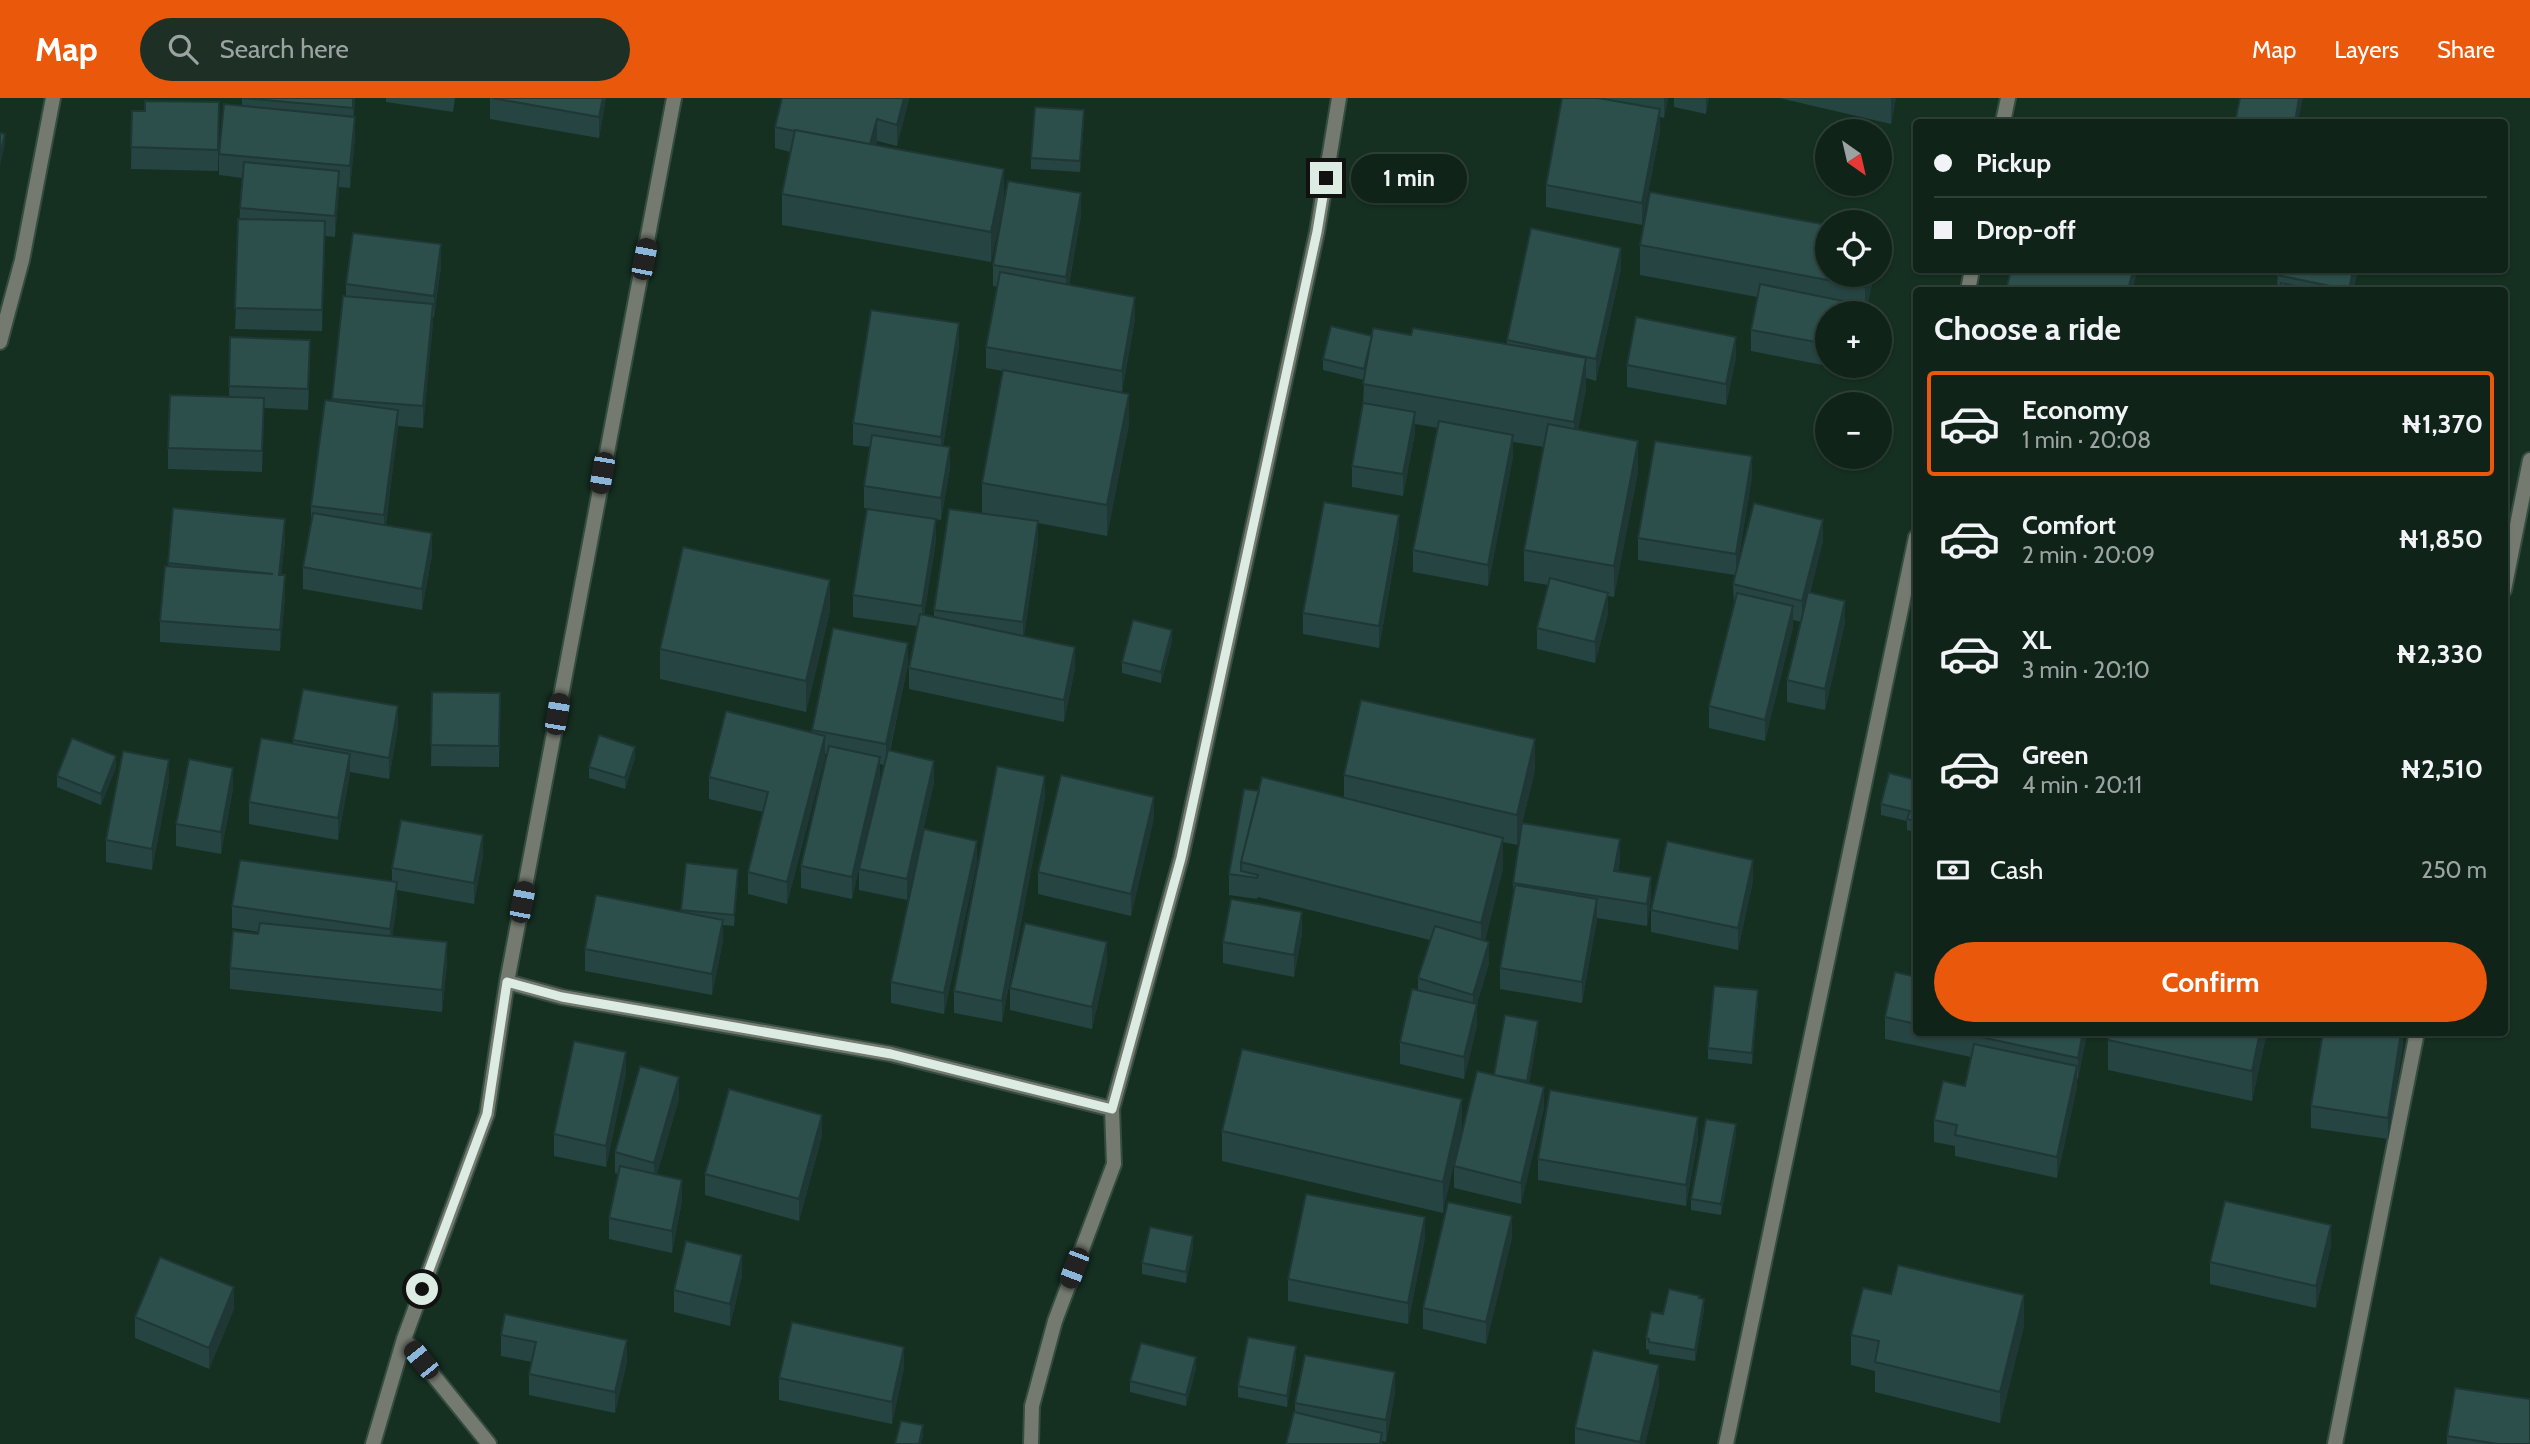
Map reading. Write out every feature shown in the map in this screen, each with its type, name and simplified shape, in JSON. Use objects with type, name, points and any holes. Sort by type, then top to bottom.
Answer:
[{"type":"street","points":[[0,342],[22,260],[53,98]]},
{"type":"street","points":[[373,1444],[404,1339],[487,1114],[507,982],[674,98]]},
{"type":"street","points":[[1031,1444],[1032,1406],[1055,1321],[1114,1164],[1112,1109],[1181,858],[1317,232],[1339,98]]},
{"type":"street","points":[[2004,119],[2008,98]]},
{"type":"street","points":[[2508,570],[2530,460]]},
{"type":"street","points":[[1726,1444],[1913,551]]},
{"type":"street","points":[[507,982],[562,997],[891,1054],[1112,1109]]},
{"type":"street","points":[[2335,1444],[2416,1036]]},
{"type":"street","points":[[404,1339],[489,1444]]},
{"type":"building","points":[[242,98],[353,98],[353,108]]},
{"type":"building","points":[[492,98],[603,98],[599,117]]},
{"type":"building","points":[[782,98],[904,98],[897,125],[877,119],[870,144],[775,127]]},
{"type":"building","points":[[1562,98],[1598,98],[1660,109],[1642,203],[1546,185]]},
{"type":"building","points":[[2240,98],[2299,98],[2296,119],[2236,119]]},
{"type":"building","points":[[145,101],[219,102],[218,150],[131,147],[132,111],[145,111]]},
{"type":"building","points":[[224,104],[355,117],[350,166],[219,154]]},
{"type":"building","points":[[1035,107],[1084,110],[1080,161],[1031,158]]},
{"type":"building","points":[[795,130],[1004,169],[991,232],[782,194]]},
{"type":"building","points":[[0,133],[5,134],[0,155]]},
{"type":"building","points":[[244,162],[339,171],[335,216],[240,208]]},
{"type":"building","points":[[1008,181],[1081,193],[1066,277],[993,265]]},
{"type":"building","points":[[1650,192],[1815,223],[1815,278],[1640,245]]},
{"type":"building","points":[[238,219],[325,221],[322,310],[235,308]]},
{"type":"building","points":[[1531,228],[1621,248],[1596,359],[1507,340]]},
{"type":"building","points":[[353,233],[441,244],[434,296],[346,284]]},
{"type":"building","points":[[1000,272],[1135,297],[1122,371],[986,347]]},
{"type":"building","points":[[2010,273],[2132,273],[2129,287],[2007,287]]},
{"type":"building","points":[[2352,273],[2350,287],[2335,287],[2277,275]]},
{"type":"building","points":[[2281,283],[2300,287],[2280,287]]},
{"type":"building","points":[[1760,284],[1843,301],[1815,301],[1815,342],[1751,330]]},
{"type":"building","points":[[343,296],[433,304],[423,406],[332,399]]},
{"type":"building","points":[[871,310],[959,323],[941,437],[853,423]]},
{"type":"building","points":[[1636,317],[1736,337],[1726,384],[1627,365]]},
{"type":"building","points":[[1331,326],[1372,336],[1364,369],[1323,359]]},
{"type":"building","points":[[1373,328],[1411,335],[1413,328],[1586,358],[1574,422],[1363,384]]},
{"type":"building","points":[[230,337],[310,340],[308,389],[229,386]]},
{"type":"building","points":[[1003,370],[1129,394],[1107,505],[982,483]]},
{"type":"building","points":[[170,395],[264,398],[262,451],[168,448]]},
{"type":"building","points":[[325,400],[398,410],[384,515],[311,506]]},
{"type":"building","points":[[1363,403],[1415,412],[1403,474],[1352,466]]},
{"type":"building","points":[[1439,421],[1513,435],[1488,565],[1413,550]]},
{"type":"building","points":[[1548,424],[1638,441],[1614,566],[1524,550]]},
{"type":"building","points":[[872,435],[950,447],[941,498],[864,486]]},
{"type":"building","points":[[1655,441],[1752,456],[1736,554],[1638,538]]},
{"type":"building","points":[[1324,502],[1399,515],[1379,626],[1303,613]]},
{"type":"building","points":[[1754,503],[1823,520],[1802,601],[1733,584]]},
{"type":"building","points":[[173,508],[285,519],[279,575],[285,575],[280,630],[160,621],[165,566],[273,574],[168,563]]},
{"type":"building","points":[[867,509],[936,519],[922,606],[853,595]]},
{"type":"building","points":[[949,509],[1038,521],[1023,622],[934,610]]},
{"type":"building","points":[[313,513],[432,533],[422,589],[303,567]]},
{"type":"building","points":[[683,547],[830,580],[806,681],[660,649]]},
{"type":"building","points":[[1550,578],[1608,593],[1595,642],[1537,628]]},
{"type":"building","points":[[1808,592],[1845,601],[1825,689],[1787,680]]},
{"type":"building","points":[[1737,593],[1793,606],[1765,720],[1709,706]]},
{"type":"building","points":[[920,614],[1075,647],[1064,700],[909,668]]},
{"type":"building","points":[[1133,620],[1172,630],[1161,672],[1122,662]]},
{"type":"building","points":[[833,628],[908,643],[886,744],[812,730]]},
{"type":"building","points":[[303,689],[398,706],[389,758],[293,740]]},
{"type":"building","points":[[432,692],[500,693],[499,746],[431,745]]},
{"type":"building","points":[[1361,700],[1535,739],[1517,815],[1344,775]]},
{"type":"building","points":[[726,711],[825,736],[787,882],[748,872],[768,792],[709,777]]},
{"type":"building","points":[[599,735],[635,747],[625,778],[589,767]]},
{"type":"building","points":[[72,738],[116,756],[101,794],[57,776]]},
{"type":"building","points":[[261,738],[350,754],[338,818],[249,802]]},
{"type":"building","points":[[829,746],[880,757],[852,877],[801,866]]},
{"type":"building","points":[[888,750],[934,761],[907,879],[859,869]]},
{"type":"building","points":[[123,751],[169,760],[152,849],[106,840]]},
{"type":"building","points":[[189,759],[233,768],[221,832],[176,824]]},
{"type":"building","points":[[997,766],[1045,776],[1002,1001],[954,991]]},
{"type":"building","points":[[1889,773],[1913,779],[1913,820],[1907,819],[1910,811],[1881,804]]},
{"type":"building","points":[[1061,775],[1154,797],[1131,894],[1038,872]]},
{"type":"building","points":[[1262,777],[1503,838],[1481,923],[1241,862]]},
{"type":"building","points":[[1244,789],[1259,791],[1241,871],[1258,875],[1257,878],[1229,874]]},
{"type":"building","points":[[401,820],[483,835],[474,883],[392,868]]},
{"type":"building","points":[[1522,823],[1620,839],[1614,871],[1651,877],[1647,904],[1513,883]]},
{"type":"building","points":[[924,829],[977,841],[944,993],[891,982]]},
{"type":"building","points":[[1667,841],[1753,860],[1738,928],[1651,910]]},
{"type":"building","points":[[240,860],[397,882],[390,929],[232,906]]},
{"type":"building","points":[[686,863],[738,869],[734,915],[681,910]]},
{"type":"building","points":[[1515,885],[1597,899],[1582,982],[1500,968]]},
{"type":"building","points":[[596,895],[723,920],[712,974],[585,949]]},
{"type":"building","points":[[1231,899],[1302,912],[1294,955],[1223,942]]},
{"type":"building","points":[[260,923],[447,942],[442,990],[230,968],[233,931],[258,934]]},
{"type":"building","points":[[1025,923],[1107,942],[1092,1007],[1010,988]]},
{"type":"building","points":[[1435,926],[1489,942],[1473,995],[1418,978]]},
{"type":"building","points":[[1895,972],[1913,976],[1913,1023],[1885,1017]]},
{"type":"building","points":[[1714,986],[1758,990],[1752,1053],[1708,1048]]},
{"type":"building","points":[[1412,989],[1477,1004],[1464,1057],[1400,1042]]},
{"type":"building","points":[[1505,1015],[1538,1021],[1527,1081],[1494,1075]]},
{"type":"building","points":[[1976,1036],[2082,1036],[2078,1058]]},
{"type":"building","points":[[2108,1036],[2259,1036],[2252,1071],[2108,1040]]},
{"type":"building","points":[[2322,1036],[2400,1036],[2388,1118],[2311,1106]]},
{"type":"building","points":[[574,1041],[626,1052],[606,1146],[554,1134]]},
{"type":"building","points":[[1974,1044],[2077,1066],[2057,1157],[1955,1135],[1957,1125],[1934,1120],[1943,1081],[1965,1086]]},
{"type":"building","points":[[1242,1049],[1462,1099],[1443,1182],[1222,1131]]},
{"type":"building","points":[[640,1066],[679,1077],[654,1163],[615,1152]]},
{"type":"building","points":[[1477,1071],[1544,1087],[1521,1183],[1454,1166]]},
{"type":"building","points":[[729,1089],[822,1115],[799,1199],[705,1174]]},
{"type":"building","points":[[1550,1090],[1698,1117],[1686,1185],[1538,1159]]},
{"type":"building","points":[[1706,1119],[1736,1124],[1721,1204],[1691,1199]]},
{"type":"building","points":[[620,1166],[682,1180],[672,1231],[609,1218]]},
{"type":"building","points":[[1306,1194],[1425,1217],[1408,1303],[1288,1279]]},
{"type":"building","points":[[2225,1201],[2331,1225],[2316,1286],[2210,1262]]},
{"type":"building","points":[[1448,1202],[1512,1216],[1486,1322],[1423,1308]]},
{"type":"building","points":[[1150,1227],[1193,1236],[1186,1272],[1142,1263]]},
{"type":"building","points":[[686,1241],[742,1255],[730,1304],[674,1290]]},
{"type":"building","points":[[160,1257],[234,1287],[209,1348],[135,1317]]},
{"type":"building","points":[[1898,1265],[2024,1295],[2000,1392],[1875,1362],[1879,1341],[1851,1335],[1863,1288],[1891,1294]]},
{"type":"building","points":[[1669,1289],[1704,1299],[1695,1350],[1649,1342],[1646,1338],[1651,1312],[1663,1314]]},
{"type":"building","points":[[505,1314],[627,1340],[615,1392],[529,1374],[536,1342],[501,1335]]},
{"type":"building","points":[[792,1322],[904,1347],[892,1402],[779,1378]]},
{"type":"building","points":[[1248,1337],[1296,1346],[1287,1396],[1238,1386]]},
{"type":"building","points":[[1141,1343],[1196,1357],[1186,1395],[1130,1381]]},
{"type":"building","points":[[1593,1350],[1659,1365],[1640,1442],[1575,1428]]},
{"type":"building","points":[[1305,1355],[1395,1372],[1386,1420],[1295,1403]]},
{"type":"building","points":[[2455,1388],[2530,1399],[2530,1444],[2498,1444],[2447,1436]]},
{"type":"building","points":[[1294,1412],[1382,1433],[1380,1444],[1286,1444]]},
{"type":"building","points":[[901,1421],[923,1425],[919,1444],[895,1444]]},
{"type":"route","points":[[422,1289],[487,1114],[507,982],[562,997],[891,1054],[1112,1109],[1181,858],[1317,232],[1326,178]]}]
